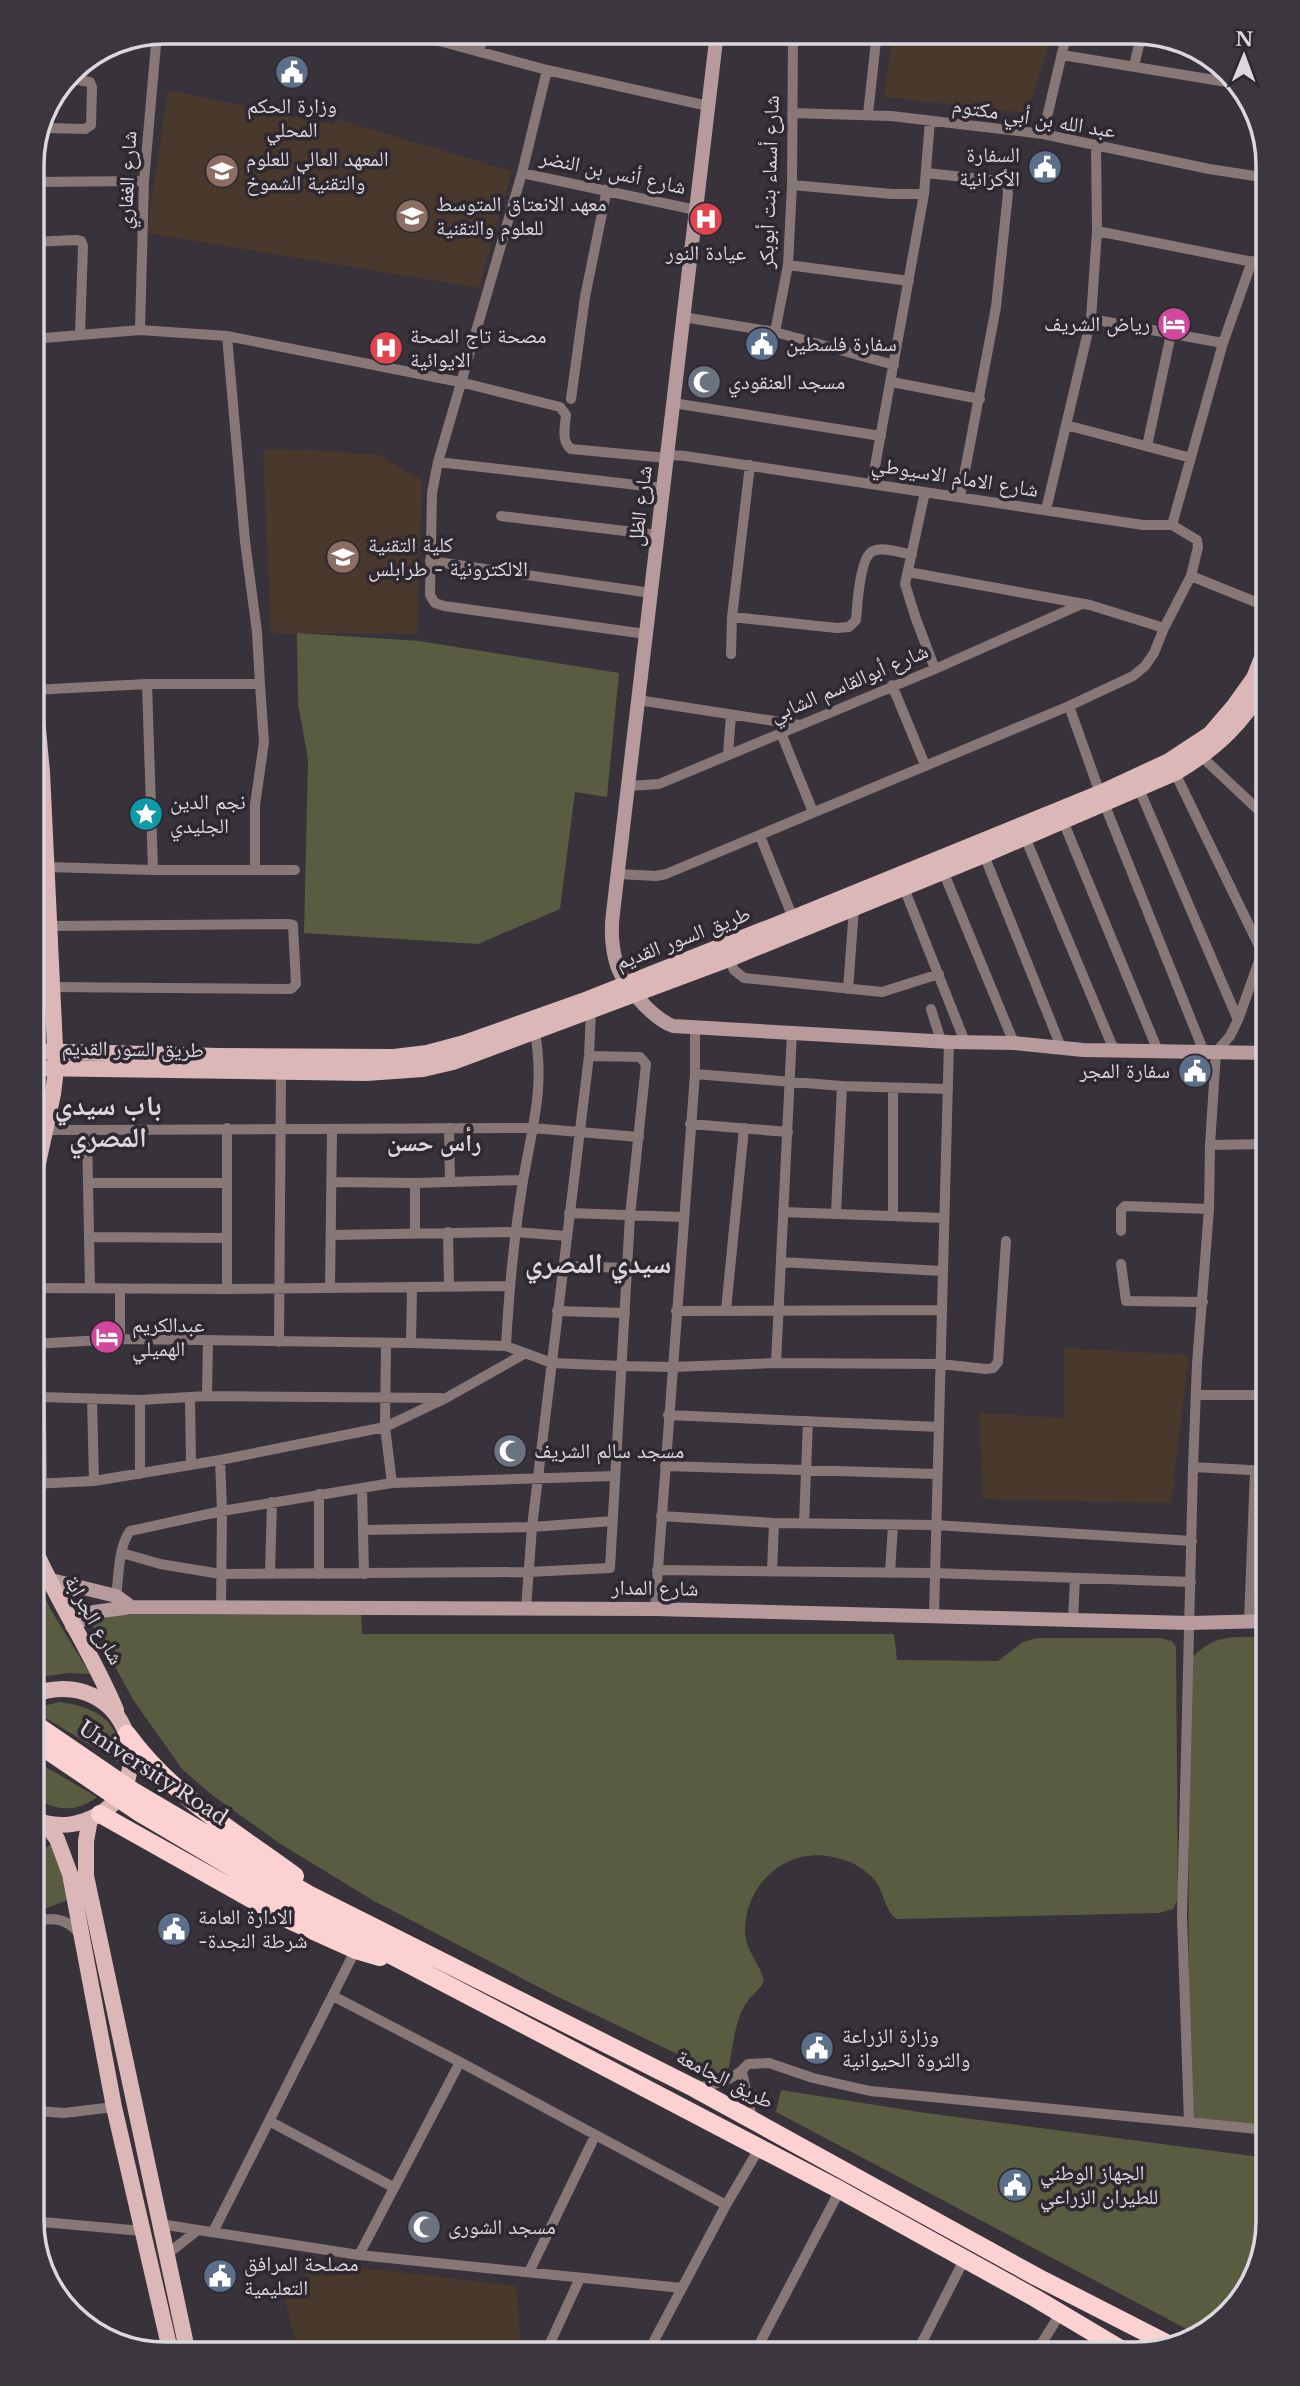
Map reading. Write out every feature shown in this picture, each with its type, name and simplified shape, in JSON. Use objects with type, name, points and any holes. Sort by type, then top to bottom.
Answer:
[{"type":"highway","name":"University Road","points":[[44,1730],[246,1868]]},
{"type":"highway","points":[[127,1734],[145,1758],[193,1804],[355,1919]]},
{"type":"highway","name":"University Road","points":[[44,1748],[140,1814],[246,1868]]},
{"type":"highway","points":[[95,1816],[287,1919],[358,1944],[422,1971],[760,2147],[965,2258],[1103,2342]]},
{"type":"highway","points":[[246,1868],[358,1944]]},
{"type":"highway","name":"طريق الجامعة","points":[[246,1868],[355,1919],[694,2088],[1037,2277],[1160,2340]]},
{"type":"main road","name":"طريق السور القديم","points":[[55,1060],[281,1073],[392,1072],[453,1062],[591,1011],[631,988],[793,918],[1202,757],[1256,673]]},
{"type":"main road","name":"طريق السور القديم","points":[[44,1060],[394,1057],[464,1043],[588,999],[729,959],[1063,821],[1103,798],[1139,789],[1172,767],[1191,749],[1214,739],[1244,717],[1256,698]]},
{"type":"main road","points":[[44,897],[50,926],[55,1060],[44,1108]]},
{"type":"main road","name":"شارع الجرابة","points":[[44,1572],[103,1679],[127,1734]]},
{"type":"main road","points":[[44,1690],[68,1688],[87,1693],[104,1702],[118,1717]]},
{"type":"main road","points":[[44,1823],[60,1825],[95,1816],[117,1798],[127,1778],[131,1756],[127,1734]]},
{"type":"main road","points":[[95,1816],[86,1841],[86,1875],[185,2342]]},
{"type":"main road","points":[[44,1828],[57,1839],[70,1874],[114,2107],[168,2342]]},
{"type":"street","points":[[450,44],[708,106]]},
{"type":"street","points":[[479,52],[481,44]]},
{"type":"street","name":"شارع الظل","points":[[631,988],[616,961],[612,924],[716,44]]},
{"type":"street","name":"شارع أسماء بنت أبوبكر","points":[[775,332],[788,265],[792,185],[793,44]]},
{"type":"street","points":[[868,114],[876,44]]},
{"type":"street","points":[[1043,134],[1065,44]]},
{"type":"street","points":[[1134,66],[1139,44]]},
{"type":"street","name":"شارع الغفاري","points":[[140,330],[144,181],[156,45]]},
{"type":"street","points":[[1062,55],[1209,79]]},
{"type":"street","points":[[547,69],[522,173],[438,462],[432,493],[430,595],[435,603],[444,606],[646,634]]},
{"type":"street","points":[[50,128],[85,129],[91,125],[92,87],[90,82],[78,80]]},
{"type":"street","name":"عبد الله بن أبي مكتوم","points":[[792,113],[868,114],[1043,134],[1209,169],[1256,176]]},
{"type":"street","points":[[872,483],[924,194],[930,121]]},
{"type":"street","points":[[1046,510],[1091,319],[1097,231],[1096,146]]},
{"type":"street","name":"شارع أنس بن النضر","points":[[522,173],[696,210]]},
{"type":"street","points":[[926,173],[1001,181],[1007,185],[996,307],[960,498]]},
{"type":"street","points":[[44,182],[144,181]]},
{"type":"street","points":[[792,185],[892,194],[924,194]]},
{"type":"street","points":[[571,399],[586,297],[607,189]]},
{"type":"street","points":[[1097,231],[1256,262]]},
{"type":"street","points":[[44,241],[76,240],[81,241],[83,246],[80,335]]},
{"type":"street","points":[[618,874],[666,874],[1069,706],[1133,676],[1144,666],[1154,653],[1191,576],[1198,547],[1197,540],[1172,525],[1223,343],[1252,261]]},
{"type":"street","points":[[788,265],[909,281]]},
{"type":"street","points":[[683,317],[775,332],[894,365]]},
{"type":"street","points":[[1091,319],[1223,343]]},
{"type":"street","points":[[44,338],[140,330],[227,336],[460,382]]},
{"type":"street","points":[[1147,446],[1171,334]]},
{"type":"street","points":[[227,336],[245,541],[257,632],[264,742],[255,805],[255,870]]},
{"type":"street","name":"شارع الامام الاسيوطي","points":[[460,382],[560,407],[566,415],[564,440],[571,449],[667,458],[675,455],[1143,525],[1172,525]]},
{"type":"street","points":[[891,382],[980,399]]},
{"type":"street","points":[[673,403],[881,436]]},
{"type":"street","points":[[1066,425],[1191,458]]},
{"type":"street","points":[[438,462],[663,488]]},
{"type":"street","points":[[731,654],[732,617],[750,465]]},
{"type":"street","points":[[925,492],[905,584],[935,669]]},
{"type":"street","points":[[501,516],[658,535]]},
{"type":"street","points":[[732,617],[849,627],[856,620],[861,577],[867,556],[873,551],[882,550],[912,555]]},
{"type":"street","points":[[430,561],[651,593]]},
{"type":"street","points":[[908,572],[1082,604],[1164,628]]},
{"type":"street","points":[[1191,576],[1256,602]]},
{"type":"street","name":"شارع أبوالقاسم الشابي","points":[[628,786],[659,784],[935,669],[1082,604]]},
{"type":"street","points":[[44,689],[147,684],[260,684]]},
{"type":"street","points":[[147,684],[153,870]]},
{"type":"street","points":[[892,685],[925,765]]},
{"type":"street","points":[[638,700],[801,725]]},
{"type":"street","points":[[1069,706],[1103,798],[1210,1052],[1209,1209],[1193,1467],[1182,1916],[1189,2122]]},
{"type":"street","points":[[728,754],[731,715]]},
{"type":"street","points":[[782,733],[813,812]]},
{"type":"street","points":[[1202,757],[1256,807]]},
{"type":"street","points":[[1172,767],[1256,932]]},
{"type":"street","points":[[1139,789],[1238,1020]]},
{"type":"street","points":[[1063,821],[1158,1051]]},
{"type":"street","points":[[761,836],[793,918]]},
{"type":"street","points":[[1025,837],[1114,1050]]},
{"type":"street","points":[[984,855],[1061,1047]]},
{"type":"street","points":[[44,863],[153,870],[295,870]]},
{"type":"street","points":[[943,871],[1014,1044]]},
{"type":"street","points":[[904,888],[965,1042]]},
{"type":"street","points":[[848,989],[854,908]]},
{"type":"street","points":[[50,926],[289,924],[293,925],[296,984],[291,989],[51,987]]},
{"type":"street","points":[[729,959],[734,970],[744,978],[882,992],[939,974]]},
{"type":"street","points":[[1210,1052],[1230,1036],[1256,976]]},
{"type":"street","points":[[631,988],[650,1011],[673,1026],[1114,1050],[1256,1053]]},
{"type":"street","points":[[930,1009],[945,1042],[948,1090],[934,1615]]},
{"type":"street","points":[[526,1608],[532,1527],[589,1056],[591,1011]]},
{"type":"street","points":[[655,1609],[695,1074],[695,1027]]},
{"type":"street","points":[[776,1363],[792,1032]]},
{"type":"street","points":[[506,1346],[509,1286],[516,1232],[540,1091],[541,1073],[536,1033]]},
{"type":"street","points":[[122,1553],[160,1564],[220,1574],[528,1572],[611,1567],[630,1216],[646,1064],[640,1057],[589,1056]]},
{"type":"street","points":[[279,1342],[281,1073]]},
{"type":"street","points":[[695,1074],[842,1086],[948,1090]]},
{"type":"street","points":[[836,1213],[842,1086]]},
{"type":"street","points":[[893,1088],[893,1216]]},
{"type":"street","points":[[690,1124],[788,1132]]},
{"type":"street","points":[[227,1128],[227,1289]]},
{"type":"street","points":[[449,1128],[450,1182]]},
{"type":"street","points":[[44,1130],[533,1128],[639,1137]]},
{"type":"street","points":[[726,1310],[744,1128]]},
{"type":"street","points":[[330,1288],[332,1129]]},
{"type":"street","points":[[87,1130],[90,1288]]},
{"type":"street","points":[[1210,1144],[1256,1144]]},
{"type":"street","points":[[332,1182],[523,1180]]},
{"type":"street","points":[[89,1183],[227,1184]]},
{"type":"street","points":[[415,1183],[415,1233]]},
{"type":"street","points":[[1121,1231],[1121,1210],[1125,1206],[1209,1209]]},
{"type":"street","points":[[783,1212],[944,1218]]},
{"type":"street","points":[[569,1213],[683,1217]]},
{"type":"street","points":[[331,1236],[516,1232],[566,1236]]},
{"type":"street","points":[[448,1233],[449,1286]]},
{"type":"street","points":[[89,1237],[227,1238]]},
{"type":"street","points":[[44,1344],[120,1339],[411,1343],[506,1346],[552,1363],[673,1367],[776,1363],[940,1364],[986,1369],[993,1368],[998,1362],[1006,1241]]},
{"type":"street","points":[[781,1262],[942,1271]]},
{"type":"street","points":[[1121,1264],[1126,1301],[1203,1302]]},
{"type":"street","points":[[562,1266],[628,1268]]},
{"type":"street","points":[[44,1288],[509,1286]]},
{"type":"street","points":[[411,1343],[412,1287]]},
{"type":"street","points":[[120,1289],[120,1339]]},
{"type":"street","points":[[557,1311],[625,1313]]},
{"type":"street","points":[[676,1311],[942,1311]]},
{"type":"street","points":[[207,1396],[208,1341]]},
{"type":"street","points":[[386,1343],[385,1427],[392,1483]]},
{"type":"street","points":[[44,1483],[94,1481],[140,1474],[385,1427],[446,1398],[524,1354]]},
{"type":"street","points":[[1196,1395],[1256,1395]]},
{"type":"street","points":[[44,1397],[140,1400],[207,1396],[446,1398]]},
{"type":"street","points":[[190,1398],[191,1464]]},
{"type":"street","points":[[92,1399],[94,1481]]},
{"type":"street","points":[[140,1400],[140,1474]]},
{"type":"street","points":[[668,1415],[939,1427]]},
{"type":"street","points":[[804,1523],[808,1421]]},
{"type":"street","points":[[220,1460],[221,1609]]},
{"type":"street","points":[[665,1466],[937,1474]]},
{"type":"street","points":[[1193,1467],[1255,1471],[1250,1621]]},
{"type":"street","points":[[116,1596],[122,1553],[130,1531],[222,1511],[392,1483],[615,1476]]},
{"type":"street","points":[[362,1488],[364,1574]]},
{"type":"street","points":[[319,1494],[319,1574]]},
{"type":"street","points":[[270,1574],[272,1502]]},
{"type":"street","points":[[661,1516],[774,1523],[935,1525],[1192,1541]]},
{"type":"street","points":[[363,1531],[532,1527],[613,1521]]},
{"type":"street","points":[[772,1570],[774,1523]]},
{"type":"street","points":[[890,1573],[893,1525]]},
{"type":"street","name":"شارع المدار","points":[[657,1570],[934,1573],[1191,1582]]},
{"type":"street","points":[[1073,1619],[1075,1578]]},
{"type":"street","points":[[47,1579],[116,1596],[131,1607]]},
{"type":"street","name":"شارع المدار","points":[[72,1626],[94,1612],[131,1607],[655,1609],[1190,1623],[1256,1621]]},
{"type":"street","points":[[44,1920],[68,1923],[82,1937]]},
{"type":"street","points":[[213,2232],[358,1944]]},
{"type":"street","points":[[333,1996],[726,2205]]},
{"type":"street","points":[[359,2255],[460,2062]]},
{"type":"street","points":[[694,2088],[716,2085],[741,2072],[748,2064],[769,2063],[813,2078],[870,2091],[1256,2129]]},
{"type":"street","points":[[741,2072],[752,2118]]},
{"type":"street","points":[[44,2112],[64,2113],[114,2107]]},
{"type":"street","points":[[269,2121],[394,2187]]},
{"type":"street","points":[[529,2272],[594,2136]]},
{"type":"street","points":[[653,2342],[760,2147]]},
{"type":"street","points":[[760,2342],[840,2190]]},
{"type":"street","points":[[44,2222],[142,2231]]},
{"type":"street","points":[[160,2224],[359,2255],[682,2288]]},
{"type":"street","points":[[166,2255],[198,2230]]},
{"type":"street","points":[[922,2342],[965,2258]]},
{"type":"street","points":[[550,2342],[580,2277]]},
{"type":"street","points":[[1042,2342],[1060,2314]]},
{"type":"shaded area","points":[[891,44],[1049,44],[1027,113],[884,97]]},
{"type":"shaded area","points":[[168,90],[334,125],[336,119],[512,171],[479,288],[147,233]]},
{"type":"shaded area","name":"كلية التقنية الالكترونية - طرابلس","points":[[263,449],[378,455],[422,480],[417,634],[271,633]]},
{"type":"shaded area","points":[[1064,1348],[1189,1355],[1171,1503],[983,1499],[979,1413],[1064,1418]]},
{"type":"shaded area","points":[[320,2263],[516,2286],[521,2342],[287,2342],[295,2340],[285,2299],[308,2291],[304,2275]]},
{"type":"green space","points":[[297,633],[419,641],[619,673],[607,797],[575,792],[560,909],[478,944],[304,933],[308,759],[298,703]]},
{"type":"green space","points":[[44,1596],[90,1674],[69,1673],[44,1676]]},
{"type":"green space","points":[[361,1614],[362,1634],[894,1634],[897,1660],[998,1661],[1023,1642],[1037,1638],[1160,1638],[1172,1641],[1176,1647],[1178,1899],[1173,1909],[1159,1913],[897,1919],[888,1908],[877,1883],[854,1864],[823,1855],[790,1861],[763,1881],[747,1912],[746,1938],[764,1981],[743,2009],[734,2035],[728,2071],[717,2073],[552,1994],[374,1901],[279,1843],[212,1795],[182,1769],[134,1701],[92,1625],[97,1616],[105,1615]]},
{"type":"green space","points":[[1233,1637],[1256,1637],[1256,2129],[1189,2122],[1188,1663],[1206,1646]]},
{"type":"green space","points":[[60,1702],[73,1704],[104,1718],[112,1726],[116,1736],[118,1762],[44,1717],[44,1707]]},
{"type":"green space","points":[[44,1766],[97,1797],[73,1808],[44,1803]]},
{"type":"green space","points":[[52,1844],[70,1899],[44,1909],[44,1848]]},
{"type":"green space","points":[[781,2090],[926,2113],[1256,2156],[1256,2221],[1250,2260],[1236,2288],[1221,2307],[1188,2330],[776,2112]]},
{"type":"place","name":"وزارة الحكم المحلي","points":[[292,72]]},
{"type":"place","name":"السفارة الأكرانية","points":[[1045,167]]},
{"type":"place","name":"المعهد العالي للعلوم والتقنية الشموخ","points":[[222,171]]},
{"type":"place","name":"معهد الانعتاق المتوسط للعلوم والتقنية","points":[[412,216]]},
{"type":"place","name":"عيادة النور","points":[[706,219]]},
{"type":"place","name":"رياض الشريف","points":[[1174,324]]},
{"type":"place","name":"سفارة فلسطين","points":[[762,344]]},
{"type":"place","name":"مصحة تاج الصحة الايوائية","points":[[386,348]]},
{"type":"place","name":"مسجد العنقودي","points":[[704,382]]},
{"type":"place","name":"كلية التقنية الالكترونية - طرابلس","points":[[343,557]]},
{"type":"place","name":"نجم الدين الجليدي","points":[[146,814]]},
{"type":"place","name":"سفارة المجر","points":[[1195,1071]]},
{"type":"place","name":"عبدالكريم الهميلي","points":[[107,1337]]},
{"type":"place","name":"مسجد سالم الشريف","points":[[510,1451]]},
{"type":"place","name":"الادارة العامة -شرطة النجدة","points":[[174,1929]]},
{"type":"place","name":"وزارة الزراعة والثروة الحيوانية","points":[[817,2048]]},
{"type":"place","name":"الجهاز الوطني للطيران الزراعي","points":[[1015,2185]]},
{"type":"place","name":"مسجد الشورى","points":[[424,2227]]},
{"type":"place","name":"مصلحة المرافق التعليمية","points":[[220,2276]]},
{"type":"district","name":"باب سيدي المصري","points":[[108,1121]]},
{"type":"district","name":"رأس حسن","points":[[434,1142]]},
{"type":"district","name":"سيدي المصري","points":[[598,1263]]}]
